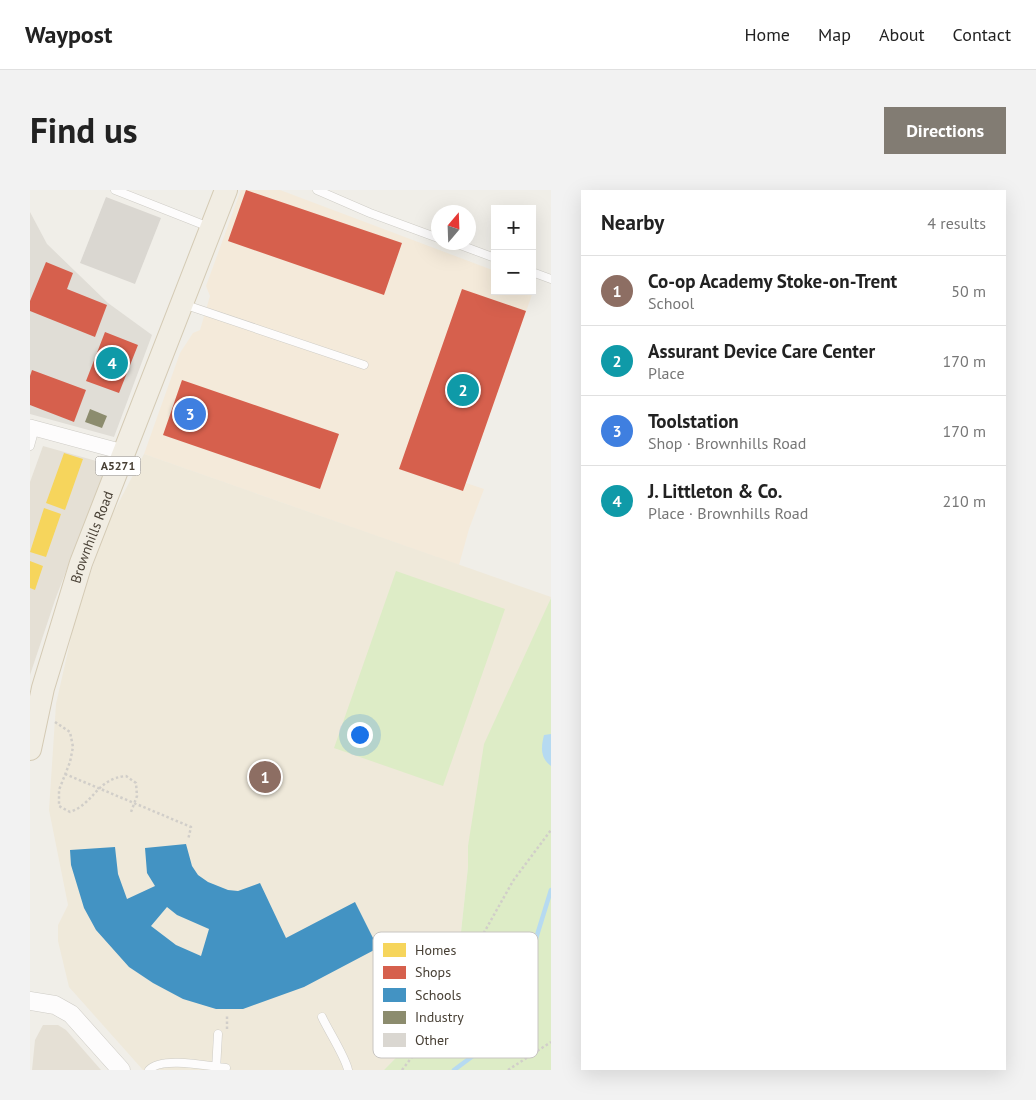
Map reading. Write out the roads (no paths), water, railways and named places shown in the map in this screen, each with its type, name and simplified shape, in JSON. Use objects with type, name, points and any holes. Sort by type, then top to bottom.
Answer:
[{"type":"main road","name":"Brownhills Road","points":[[30,749],[36,716],[69,600],[123,452],[226,190]]},
{"type":"street","points":[[33,427],[123,452]]},
{"type":"street","points":[[30,1002],[55,1005],[71,1014],[121,1070]]},
{"type":"lane","points":[[115,190],[212,229]]},
{"type":"lane","points":[[317,190],[370,213],[431,235]]},
{"type":"lane","points":[[474,250],[491,257]]},
{"type":"lane","points":[[536,273],[551,279]]},
{"type":"lane","points":[[181,303],[364,365]]},
{"type":"lane","points":[[30,446],[33,427]]},
{"type":"lane","points":[[322,1017],[335,1045],[347,1064],[348,1070]]},
{"type":"lane","points":[[216,1068],[218,1034]]},
{"type":"lane","points":[[149,1070],[152,1067],[169,1062],[226,1068]]},
{"type":"water","points":[[551,734],[551,766],[543,756],[542,748],[544,735]]},
{"type":"waterway","points":[[538,932],[551,890]]},
{"type":"waterway","points":[[454,1070],[470,1058]]},
{"type":"place","name":"J. Littleton & Co.","points":[[112,363]]},
{"type":"place","name":"Assurant Device Care Center","points":[[463,390]]},
{"type":"place","name":"Toolstation","points":[[190,414]]},
{"type":"place","name":"Co-op Academy Stoke-on-Trent","points":[[265,777]]}]
